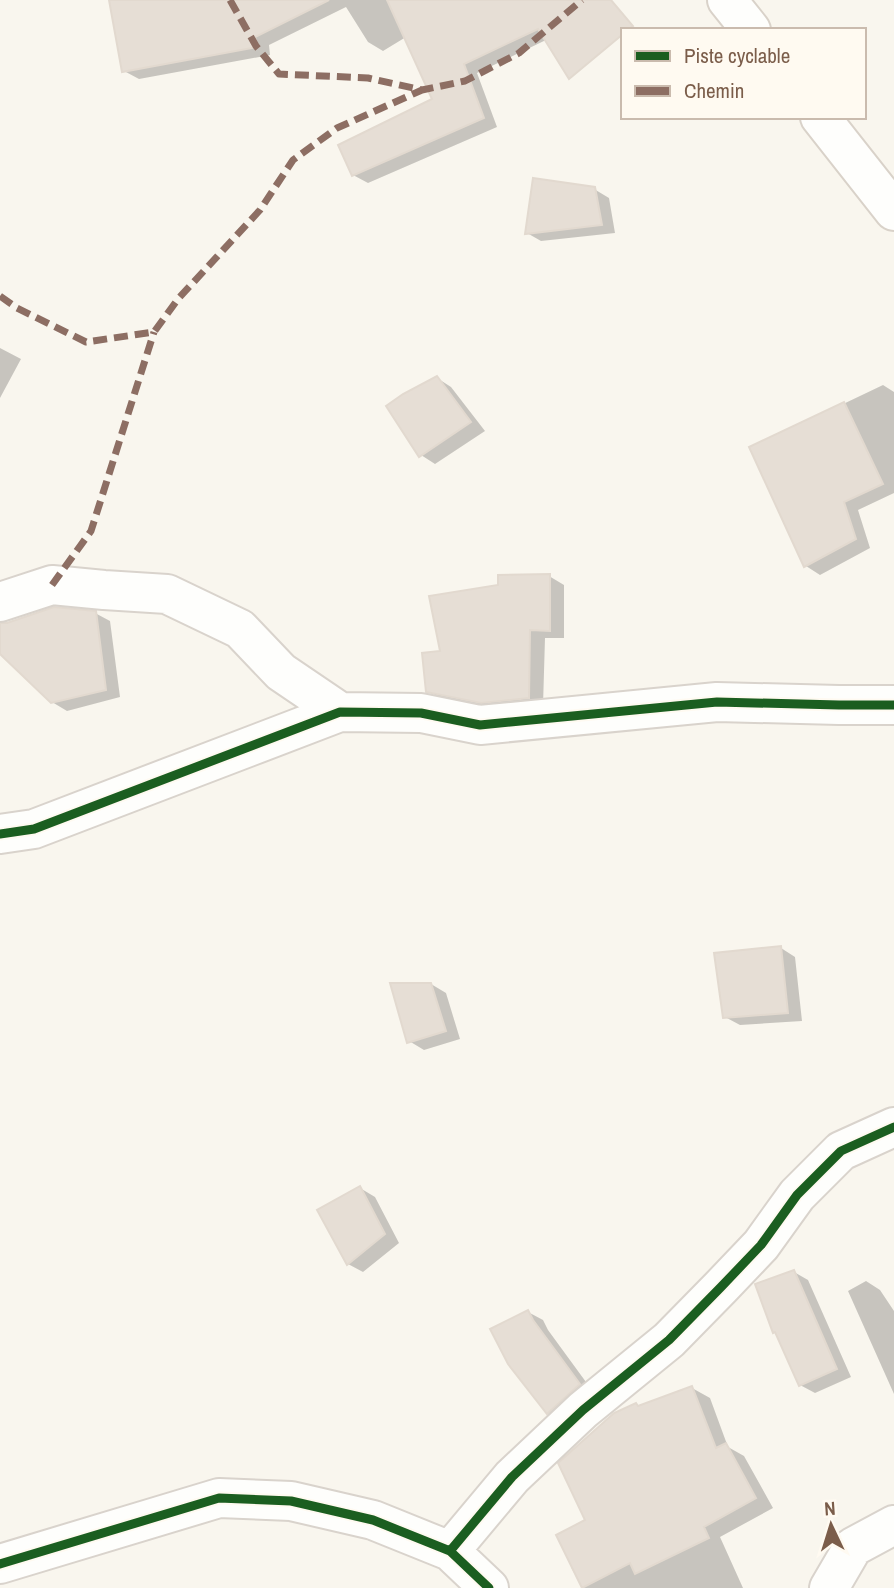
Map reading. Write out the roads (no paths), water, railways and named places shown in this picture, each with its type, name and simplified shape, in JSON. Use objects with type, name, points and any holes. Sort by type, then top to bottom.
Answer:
[{"type":"street","points":[[727,0],[749,28]]},
{"type":"street","points":[[822,119],[894,211]]},
{"type":"street","points":[[0,602],[52,584],[167,594],[240,629],[281,672],[340,712]]},
{"type":"street","points":[[0,834],[34,829],[340,712],[421,713],[480,726],[717,702],[894,705]]},
{"type":"street","points":[[450,1551],[512,1477],[583,1410],[669,1340],[721,1287],[761,1245],[797,1195],[841,1151],[894,1127]]},
{"type":"street","points":[[0,1564],[219,1498],[291,1502],[373,1520],[450,1551],[489,1588]]},
{"type":"street","points":[[829,1588],[853,1547],[894,1525]]}]
